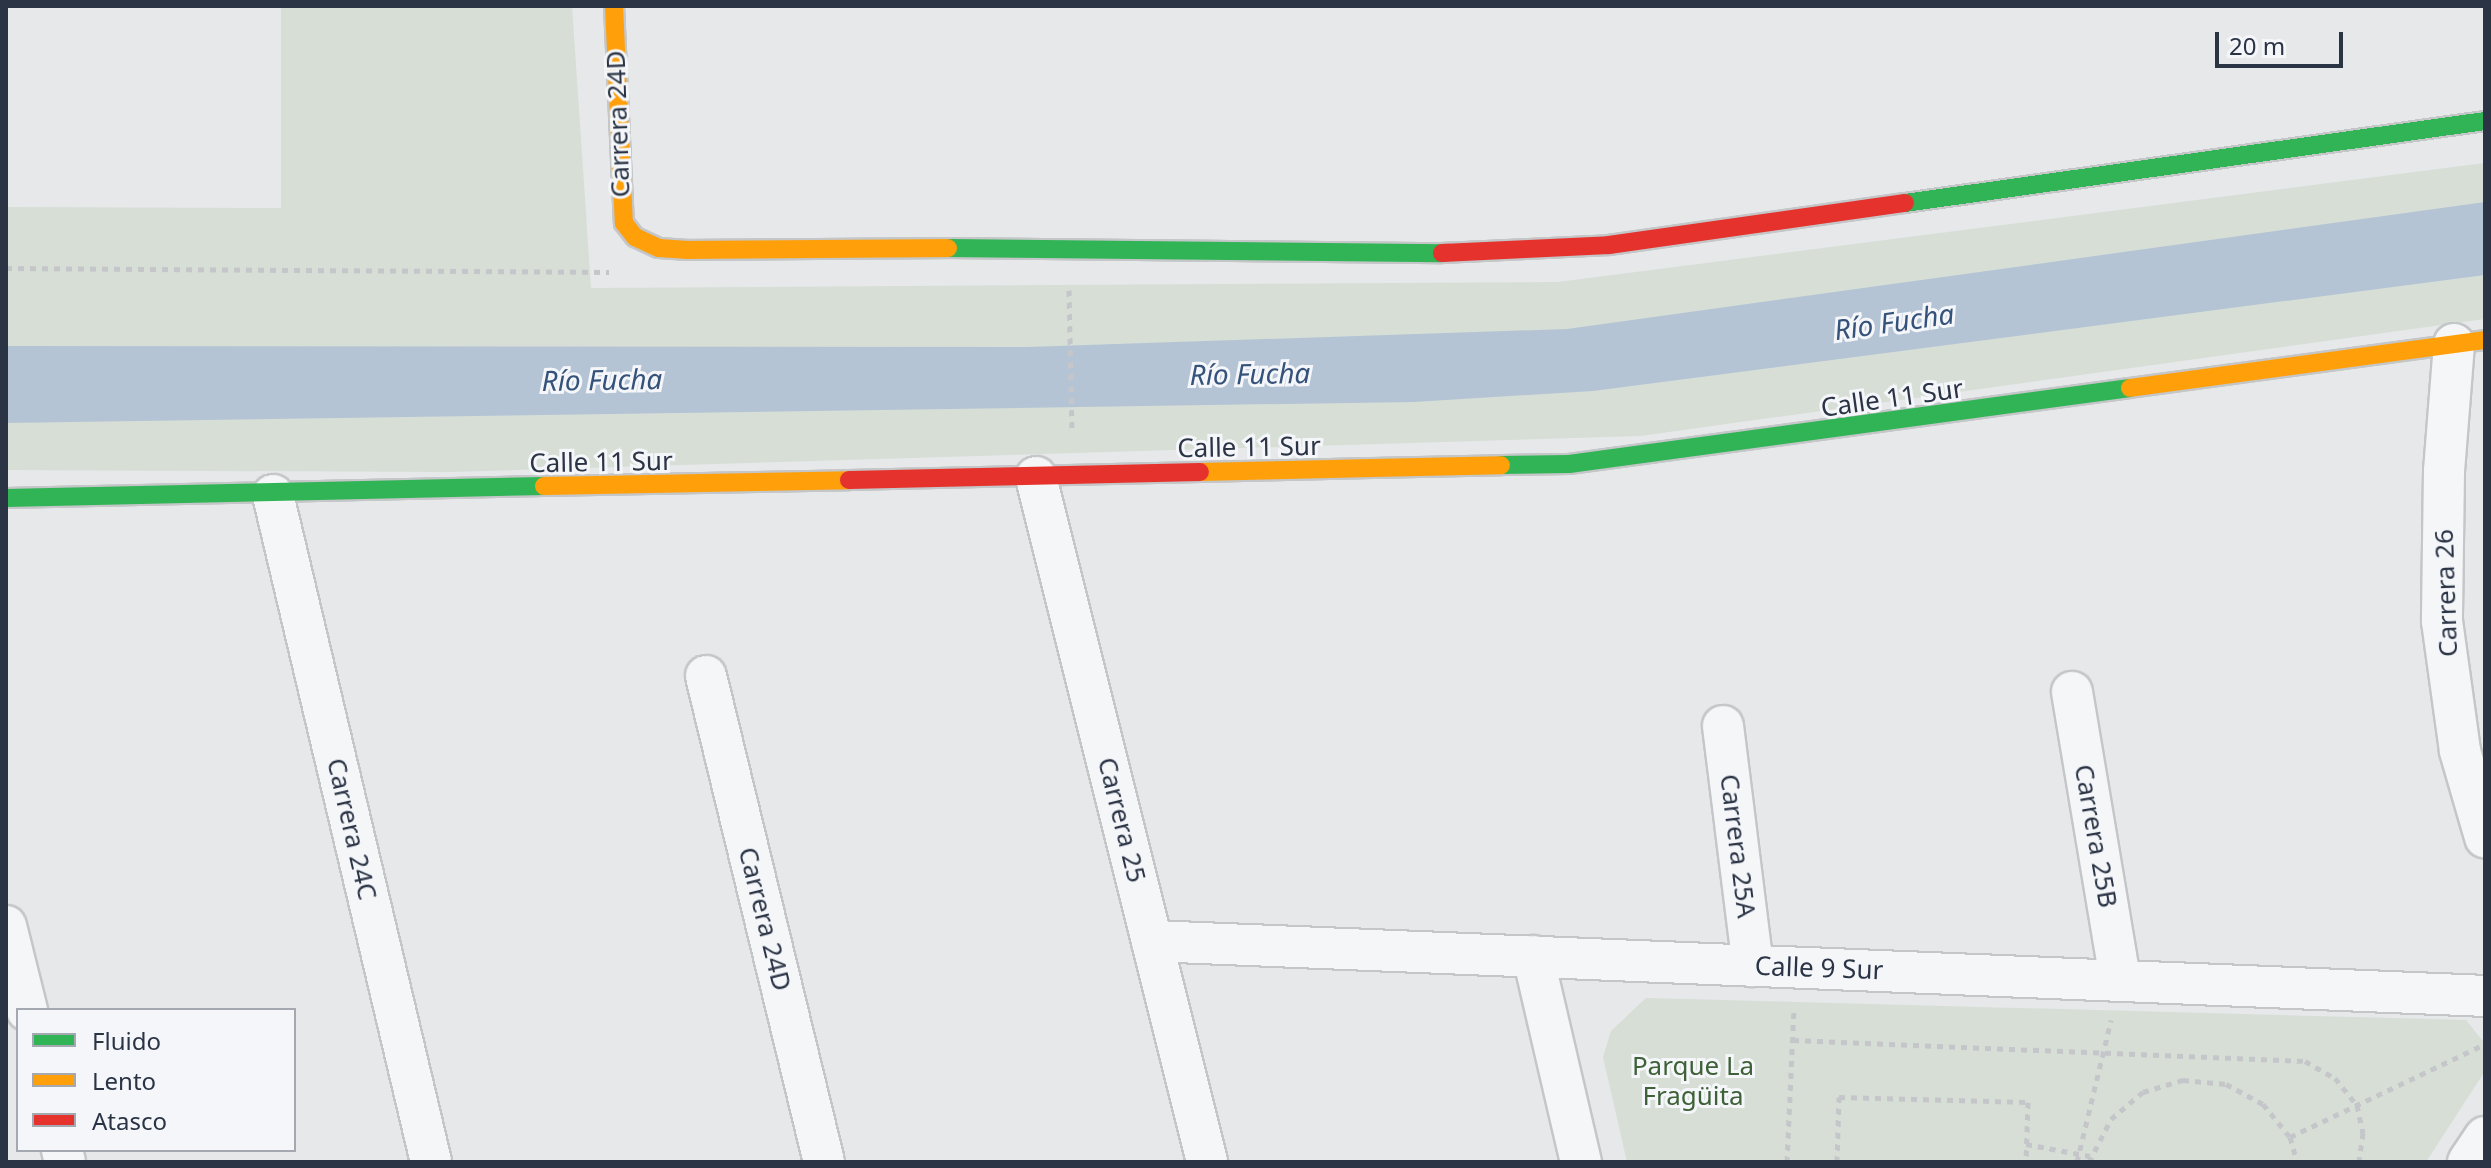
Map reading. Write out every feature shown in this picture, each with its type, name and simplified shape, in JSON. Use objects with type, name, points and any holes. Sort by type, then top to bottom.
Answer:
[{"type":"street","name":"Carrera 24D","points":[[614,6],[620,206],[635,237],[659,248],[688,250],[1069,247]]},
{"type":"street","points":[[1069,247],[1434,253],[1609,245],[2485,121]]},
{"type":"street","name":"Calle 11 Sur","points":[[6,498],[273,495],[1569,464],[2470,342]]},
{"type":"street","name":"Carrera 26","points":[[2470,342],[2444,471],[2442,621],[2460,751],[2485,837]]},
{"type":"street","name":"Carrera 25","points":[[1036,477],[1207,1162]]},
{"type":"street","name":"Carrera 24C","points":[[273,495],[427,1161]]},
{"type":"street","name":"Carrera 24D","points":[[706,676],[824,1162]]},
{"type":"street","name":"Carrera 25B","points":[[2072,692],[2120,980]]},
{"type":"street","name":"Carrera 25A","points":[[1723,726],[1753,966]]},
{"type":"street","points":[[6,926],[26,1008]]},
{"type":"street","name":"Calle 9 Sur","points":[[1152,941],[2485,996]]},
{"type":"street","points":[[1533,956],[1581,1162]]},
{"type":"street","points":[[2468,1162],[2485,1137]]},
{"type":"path","points":[[1069,247],[1071,411]]},
{"type":"path","points":[[1787,1162],[1796,967]]},
{"type":"path","points":[[2077,1162],[2120,980]]},
{"type":"path","points":[[1793,1040],[2305,1061],[2335,1078],[2357,1105],[2363,1133],[2359,1162]]},
{"type":"path","points":[[2290,1137],[2485,1044]]},
{"type":"path","points":[[2026,1144],[2079,1153],[2089,1159],[2111,1119],[2143,1092],[2183,1080],[2226,1084],[2263,1104],[2290,1137],[2297,1162]]},
{"type":"path","points":[[1837,1162],[1839,1097],[2028,1102],[2026,1162]]},
{"type":"green space","points":[[281,6],[572,6],[591,288],[1558,282],[2485,163],[2485,319],[1640,436],[448,472],[6,470],[6,207],[281,208]]},
{"type":"green space","name":"Parque La Fragüita","points":[[1646,998],[2466,1020],[2485,1044],[2485,1071],[2426,1162],[1627,1162],[1603,1057],[1611,1031]]},
{"type":"water","name":"Río Fucha","points":[[2485,202],[2485,275],[1593,391],[1414,402],[6,423],[6,346],[1027,347],[1567,329]]},
{"type":"traffic: fast","points":[[1905,203],[2485,121]]},
{"type":"traffic: fast","points":[[948,248],[1442,253]]},
{"type":"traffic: fast","points":[[1501,465],[1569,464],[2130,388]]},
{"type":"traffic: fast","points":[[6,498],[544,486]]},
{"type":"traffic: slow","points":[[614,6],[624,223],[635,237],[659,248],[688,250],[948,248]]},
{"type":"traffic: slow","points":[[2130,388],[2485,340]]},
{"type":"traffic: slow","points":[[1200,472],[1501,465]]},
{"type":"traffic: slow","points":[[544,486],[849,480]]},
{"type":"traffic: jam","points":[[1442,253],[1609,245],[1905,203]]},
{"type":"traffic: jam","points":[[849,480],[1200,472]]}]
